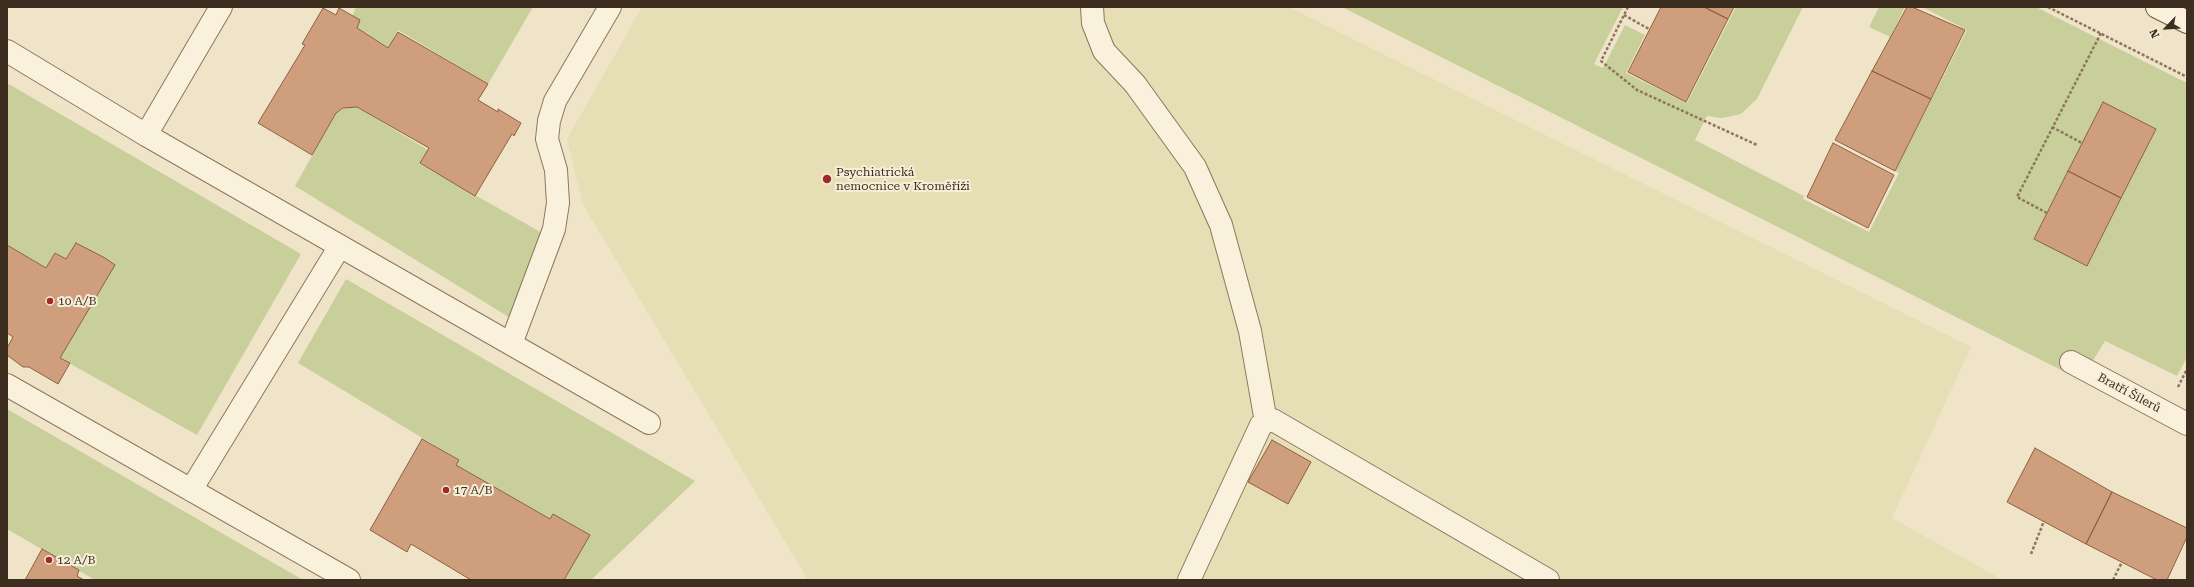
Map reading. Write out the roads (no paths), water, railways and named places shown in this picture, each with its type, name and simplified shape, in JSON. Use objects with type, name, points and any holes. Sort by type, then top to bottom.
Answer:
[{"type":"street","points":[[146,135],[222,7]]},
{"type":"street","points":[[511,344],[554,230],[558,203],[556,170],[547,139],[549,121],[556,101],[610,7]]},
{"type":"street","points":[[1092,7],[1093,23],[1104,50],[1135,84],[1195,167],[1221,224],[1250,331],[1266,422]]},
{"type":"street","points":[[2157,7],[2187,22]]},
{"type":"street","points":[[7,51],[146,135],[649,423]]},
{"type":"street","points":[[191,490],[340,246]]},
{"type":"street","name":"Bratří Šilerů","points":[[2071,362],[2187,424]]},
{"type":"street","points":[[7,385],[349,580]]},
{"type":"street","points":[[1189,580],[1261,425],[1274,420],[1548,580]]},
{"type":"place","name":"Psychiatrická nemocnice v Kroměříži","points":[[827,179]]},
{"type":"place","name":"10 A/B","points":[[50,301]]},
{"type":"place","name":"17 A/B","points":[[446,490]]},
{"type":"place","name":"12 A/B","points":[[49,560]]}]
